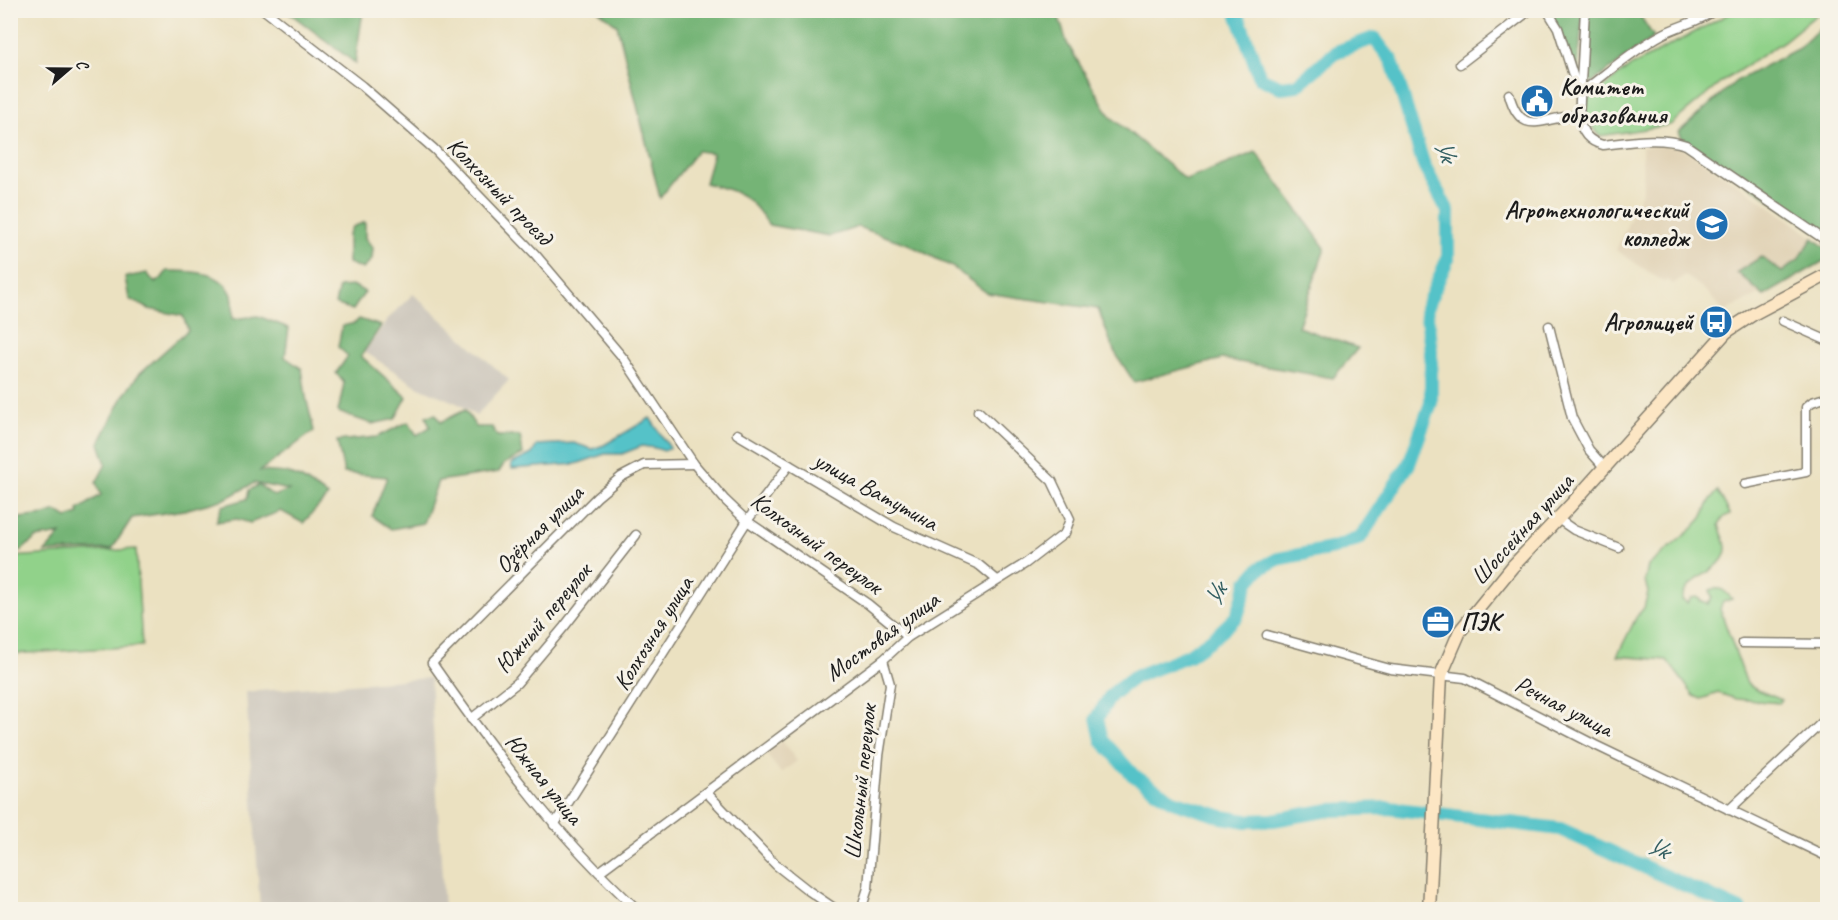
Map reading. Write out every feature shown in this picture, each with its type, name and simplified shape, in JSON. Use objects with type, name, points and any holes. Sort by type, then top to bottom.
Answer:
[{"type":"main road","name":"Шоссейная улица","points":[[1429,909],[1442,675],[1460,631],[1513,566],[1605,468],[1726,332],[1755,313],[1827,274]]},
{"type":"street","name":"Колхозный проезд","points":[[264,10],[362,86],[434,148],[535,254],[601,332]]},
{"type":"street","points":[[1460,64],[1530,10]]},
{"type":"street","points":[[1546,10],[1558,28],[1579,94]]},
{"type":"street","points":[[1585,10],[1579,116],[1581,128],[1586,137],[1603,145],[1659,140],[1686,145],[1827,242]]},
{"type":"street","points":[[1579,94],[1646,44],[1665,33],[1696,22],[1714,10]]},
{"type":"street","points":[[1509,94],[1514,111],[1523,120],[1536,123],[1564,116],[1579,116]]},
{"type":"street","points":[[1783,321],[1827,341]]},
{"type":"street","points":[[1549,326],[1572,418],[1589,450],[1605,468]]},
{"type":"street","name":"Колхозный переулок","points":[[601,332],[624,360],[694,464],[725,500],[747,521],[868,604],[908,638]]},
{"type":"street","points":[[1745,484],[1806,472],[1806,407],[1812,402],[1827,398]]},
{"type":"street","name":"Мостовая улица","points":[[599,872],[883,660],[908,638],[1026,563],[1065,533],[1070,519],[1052,481],[978,411]]},
{"type":"street","name":"улица Ватутина","points":[[737,434],[894,527],[979,565],[997,580]]},
{"type":"street","name":"Озёрная улица","points":[[432,663],[597,498],[621,477],[644,465],[694,464]]},
{"type":"street","name":"Колхозная улица","points":[[554,825],[747,521],[789,465]]},
{"type":"street","points":[[1558,519],[1574,530],[1619,548]]},
{"type":"street","name":"Южный переулок","points":[[471,719],[518,682],[636,535]]},
{"type":"street","name":"Речная улица","points":[[1267,635],[1390,669],[1465,678],[1827,857]]},
{"type":"street","points":[[1742,643],[1827,644]]},
{"type":"street","name":"Школьный переулок","points":[[861,909],[868,888],[879,756],[890,684],[883,660]]},
{"type":"street","name":"Южная улица","points":[[432,663],[512,774],[554,825],[638,909]]},
{"type":"street","points":[[1729,810],[1827,717]]},
{"type":"street","points":[[706,792],[776,865],[837,909]]},
{"type":"shaded area","name":"Агротехнологический колледж","points":[[1664,145],[1682,148],[1763,201],[1827,247],[1828,259],[1724,312],[1707,292],[1685,275],[1673,284],[1667,280],[1664,282],[1616,250],[1643,190],[1642,147]]},
{"type":"shaded area","points":[[413,294],[509,380],[476,416],[461,405],[417,386],[365,352],[388,319]]},
{"type":"shaded area","points":[[430,678],[444,909],[260,909],[246,692]]},
{"type":"shaded area","points":[[782,741],[797,761],[781,773],[766,754]]},
{"type":"green space","points":[[287,11],[363,11],[355,63]]},
{"type":"green space","points":[[599,11],[1057,11],[1067,43],[1110,116],[1186,180],[1256,152],[1325,248],[1298,327],[1358,348],[1333,378],[1222,359],[1134,382],[1114,351],[1098,309],[987,293],[952,267],[908,244],[858,227],[830,236],[769,225],[749,200],[735,192],[705,183],[713,153],[697,151],[660,198],[617,25]]},
{"type":"green space","points":[[1549,11],[1583,11],[1577,77]]},
{"type":"green space","points":[[1588,11],[1637,11],[1654,37],[1593,82],[1585,80]]},
{"type":"green space","points":[[1734,11],[1821,11],[1784,41],[1723,81],[1670,125],[1600,136],[1582,104],[1628,68]]},
{"type":"green space","points":[[1827,21],[1827,239],[1682,138],[1679,132],[1736,81],[1799,48]]},
{"type":"green space","points":[[365,222],[365,238],[373,248],[372,259],[363,269],[348,263],[348,235],[352,227]]},
{"type":"green space","points":[[1813,238],[1827,249],[1827,259],[1764,296],[1737,272],[1761,257],[1782,272],[1798,260]]},
{"type":"green space","points":[[167,271],[204,274],[221,281],[232,295],[233,319],[258,316],[289,328],[285,357],[302,369],[314,431],[260,471],[287,473],[302,479],[328,496],[303,523],[281,511],[250,523],[237,519],[216,522],[222,506],[247,499],[249,490],[259,485],[274,496],[289,490],[254,483],[225,499],[184,510],[132,518],[112,549],[45,552],[61,534],[36,538],[21,551],[11,549],[11,519],[45,515],[56,511],[67,518],[79,514],[78,510],[101,495],[96,483],[106,464],[99,443],[124,395],[139,374],[188,330],[183,316],[149,309],[129,299],[125,277],[147,273],[155,283]]},
{"type":"green space","points":[[354,286],[365,292],[353,310],[335,304],[339,287]]},
{"type":"green space","points":[[359,319],[381,326],[361,356],[407,397],[395,419],[372,424],[338,412],[344,383],[336,373],[348,356],[338,347],[342,326],[355,323]]},
{"type":"green space","points":[[465,410],[476,427],[492,427],[497,436],[520,436],[523,454],[504,464],[499,472],[438,481],[423,523],[391,529],[372,516],[387,477],[344,473],[337,441],[377,437],[408,422],[417,435],[430,427],[426,416],[436,414],[441,422]]},
{"type":"green space","points":[[1718,491],[1730,514],[1724,517],[1719,525],[1726,545],[1724,556],[1713,569],[1690,585],[1682,600],[1687,603],[1691,598],[1697,597],[1708,604],[1712,597],[1710,590],[1714,589],[1722,590],[1732,599],[1723,602],[1720,609],[1747,684],[1782,700],[1779,703],[1736,699],[1718,693],[1701,699],[1694,696],[1667,660],[1617,656],[1637,616],[1644,608],[1648,592],[1645,581],[1648,566],[1693,528],[1702,518],[1711,499]]},
{"type":"green space","points":[[136,549],[142,646],[11,654],[11,557]]},
{"type":"water","points":[[650,418],[670,448],[664,451],[642,446],[622,454],[605,454],[576,464],[512,469],[511,464],[532,454],[537,445],[574,443],[592,449],[604,445]]},
{"type":"waterway","name":"Ук","points":[[1236,10],[1260,78],[1281,87],[1297,85],[1336,52],[1374,38],[1392,61],[1424,166],[1448,211],[1448,258],[1426,308],[1431,351],[1431,403],[1409,464],[1360,538],[1334,548],[1278,559],[1259,569],[1248,582],[1237,616],[1217,635],[1189,655],[1134,677],[1111,695],[1097,718],[1102,740],[1133,775],[1173,801],[1222,817],[1247,821],[1273,820],[1330,810],[1389,808],[1560,829],[1740,910]]},
{"type":"place","name":"Комитет образования","points":[[1537,101]]},
{"type":"place","name":"Агротехнологический колледж","points":[[1712,224]]},
{"type":"place","name":"Агролицей","points":[[1716,322]]},
{"type":"place","name":"ПЭК","points":[[1438,622]]}]
